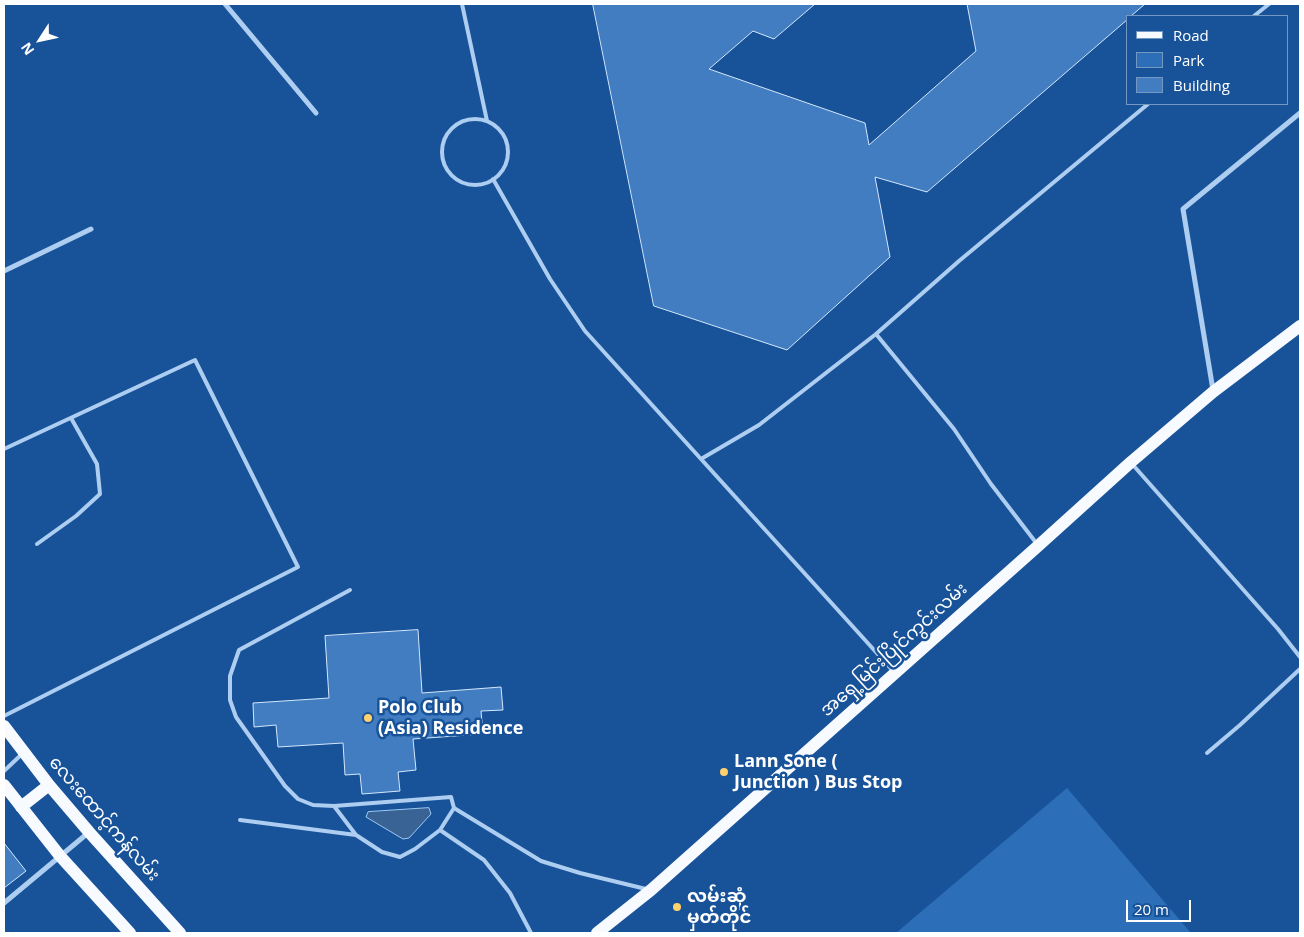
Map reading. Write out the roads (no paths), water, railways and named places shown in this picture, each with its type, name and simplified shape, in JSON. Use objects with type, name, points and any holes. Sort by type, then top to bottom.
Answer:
[{"type":"main road","name":"အရှေ့မြင်းပြိုင်ကွင်းလမ်း","points":[[597,933],[651,890],[1131,462],[1213,392],[1300,326]]},
{"type":"main road","name":"လေးထောင့်ကန်လမ်း","points":[[5,729],[48,785],[180,933]]},
{"type":"main road","points":[[4,785],[60,856],[130,933]]},
{"type":"main road","points":[[21,807],[48,785]]},
{"type":"street","points":[[225,4],[316,113]]},
{"type":"street","points":[[1213,392],[1183,209],[1300,113]]},
{"type":"street","points":[[4,271],[91,229]]},
{"type":"street","points":[[4,903],[89,832]]},
{"type":"lane","points":[[462,4],[487,121]]},
{"type":"lane","points":[[1255,15],[1269,4]]},
{"type":"lane","points":[[701,460],[759,425],[876,334],[959,261],[1147,105]]},
{"type":"lane","points":[[477,118],[487,121],[496,126],[503,134],[507,143],[508,154],[506,164],[501,173],[492,180],[473,184],[463,182],[454,177],[447,169],[443,160],[442,149],[444,139],[450,130],[467,119],[477,118]]},
{"type":"lane","points":[[492,180],[550,279],[585,331],[894,673]]},
{"type":"lane","points":[[876,334],[954,429],[991,484],[1038,546]]},
{"type":"lane","points":[[4,449],[195,360],[298,567],[4,716]]},
{"type":"lane","points":[[37,544],[76,516],[100,494],[97,464],[71,418]]},
{"type":"lane","points":[[1131,462],[1278,629],[1300,657]]},
{"type":"lane","points":[[334,806],[356,835],[382,852],[400,857],[415,849],[440,830],[454,808],[452,797],[334,806],[313,805],[298,798],[285,786],[236,717],[230,700],[230,676],[239,650],[350,590]]},
{"type":"lane","points":[[1207,753],[1300,669]]},
{"type":"lane","points":[[4,772],[24,753]]},
{"type":"lane","points":[[454,808],[541,861],[580,874],[651,890]]},
{"type":"lane","points":[[240,820],[356,835]]},
{"type":"lane","points":[[440,830],[484,860],[510,893],[531,933]]},
{"type":"place","name":"Polo Club (Asia) Residence","points":[[368,718]]},
{"type":"place","name":"Lann Sone ( Junction ) Bus Stop","points":[[724,772]]},
{"type":"place","name":"လမ်းဆုံ မှတ်တိုင်","points":[[677,907]]}]
